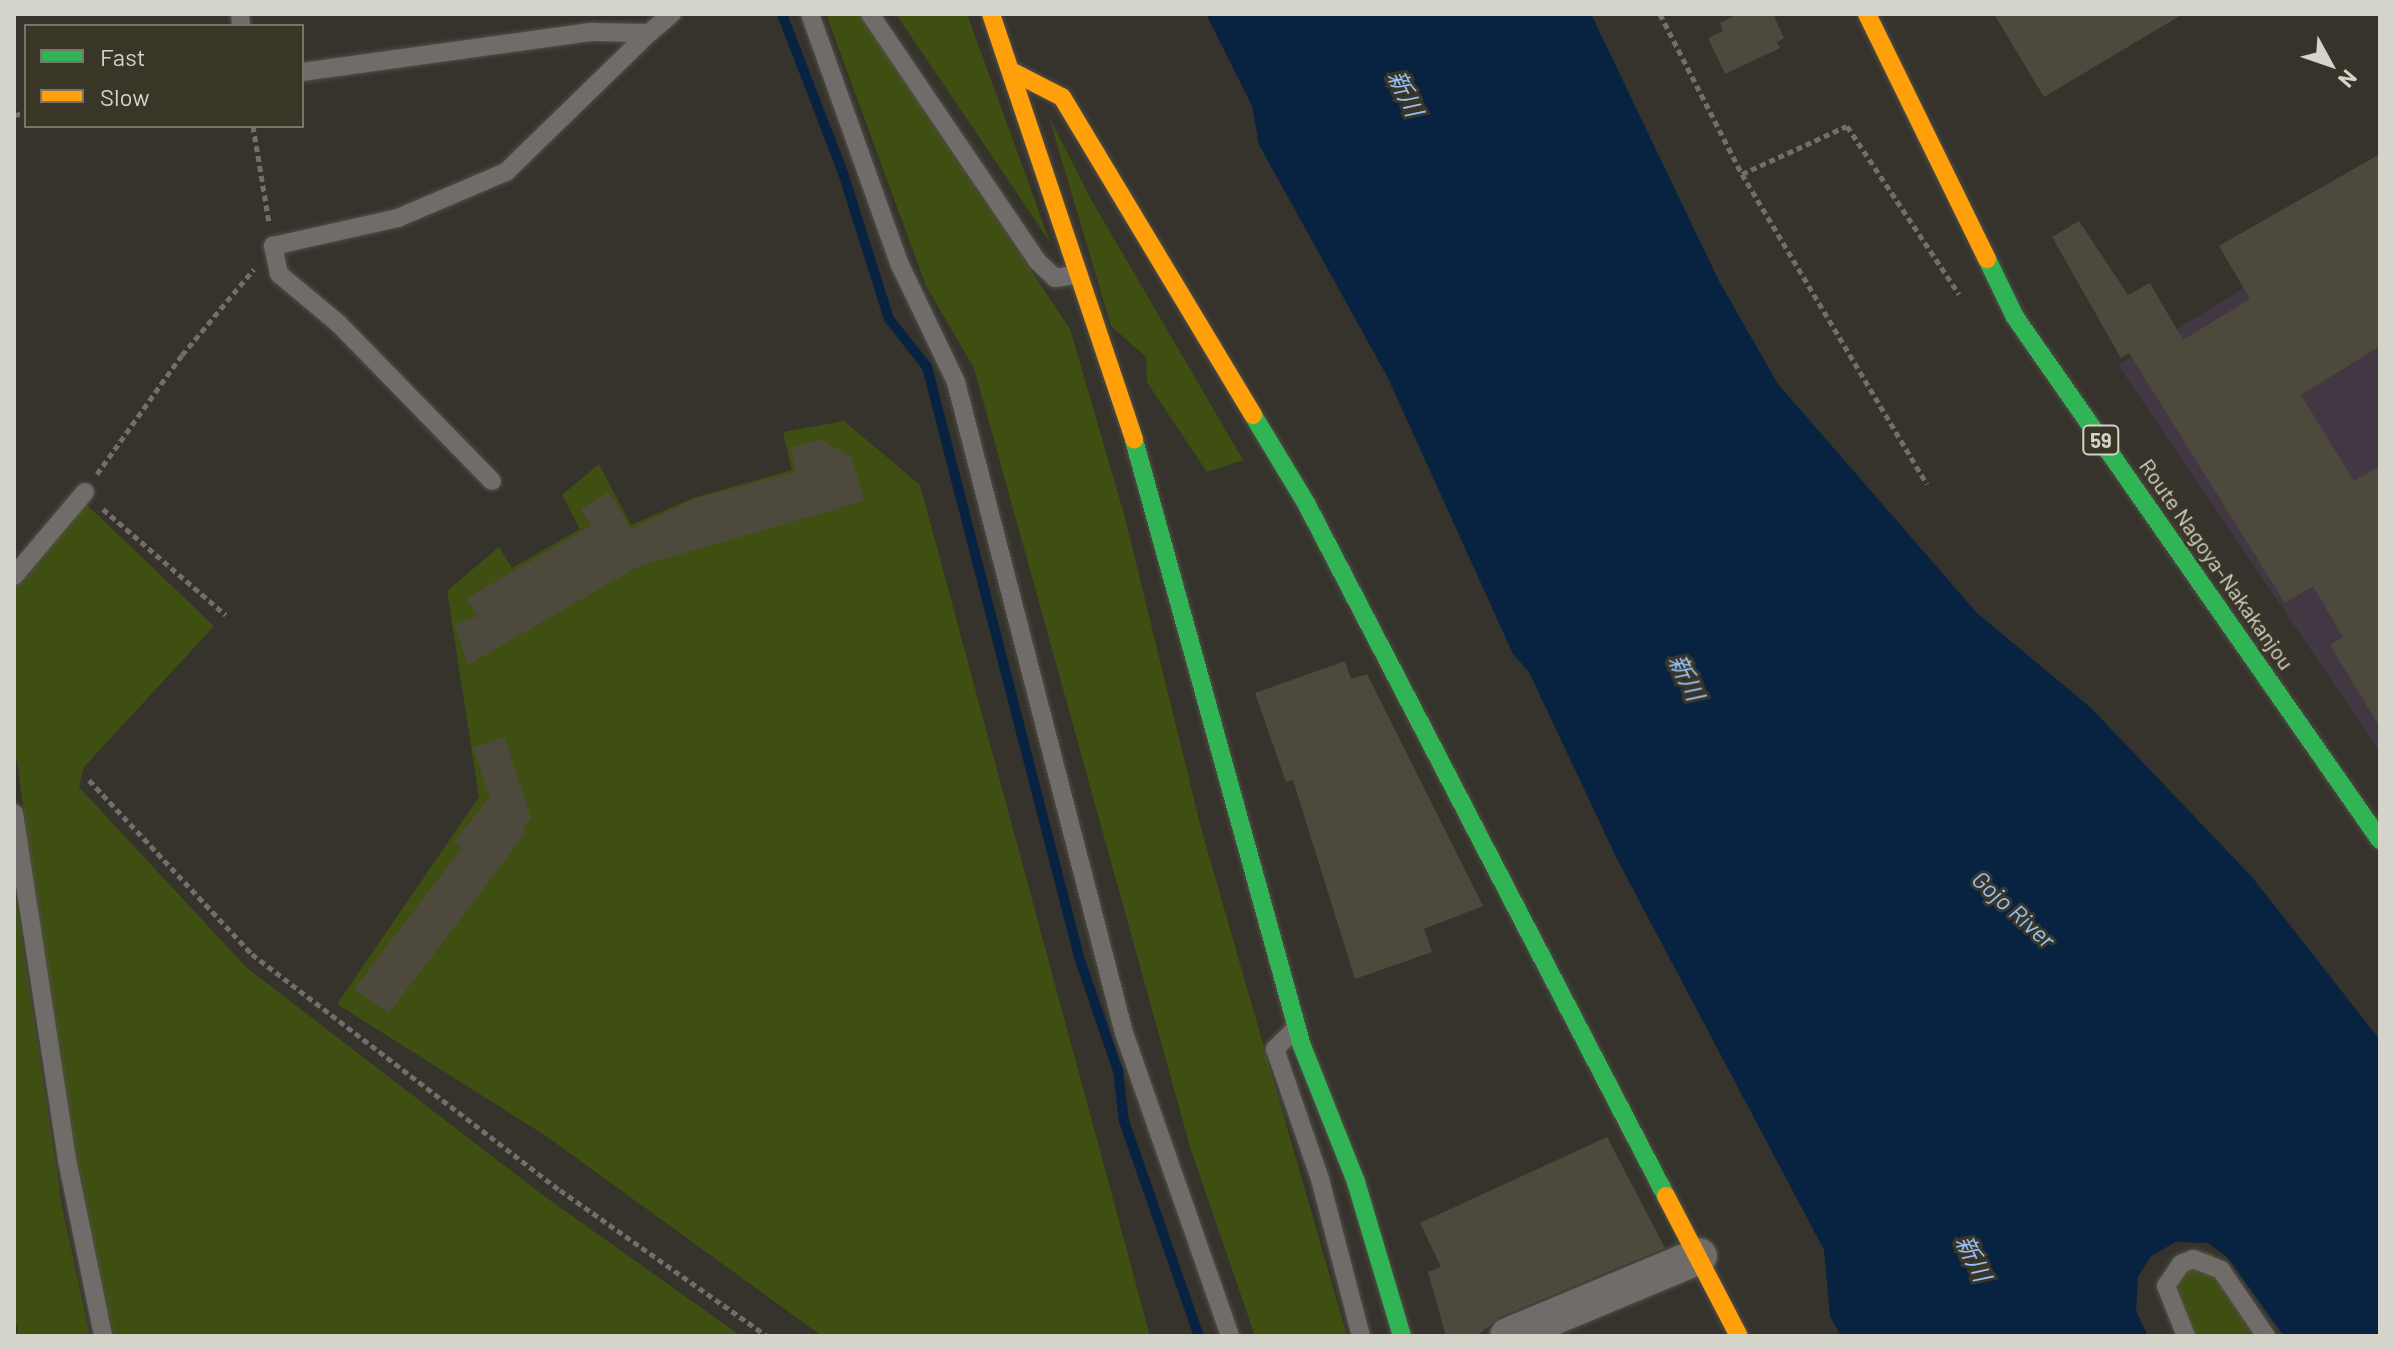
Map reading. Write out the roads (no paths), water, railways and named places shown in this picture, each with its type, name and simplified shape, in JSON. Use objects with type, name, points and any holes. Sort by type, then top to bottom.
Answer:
[{"type":"street","points":[[991,14],[1015,73],[1081,273],[1296,1028],[1385,1267],[1402,1336]]},
{"type":"street","name":"Route Nagoya-Nakakanjou","points":[[1867,14],[2015,317],[2380,840]]},
{"type":"street","points":[[1015,73],[1062,97],[1307,505],[1739,1336]]},
{"type":"street","points":[[1508,1336],[1699,1256]]},
{"type":"lane","points":[[492,481],[339,324],[279,274],[273,246],[398,218],[506,172],[672,14]]},
{"type":"lane","points":[[810,14],[900,265],[956,382],[1124,1033],[1230,1336]]},
{"type":"lane","points":[[870,14],[1037,261],[1055,278],[1081,273]]},
{"type":"lane","points":[[304,72],[592,32],[649,33]]},
{"type":"lane","points":[[14,576],[85,492]]},
{"type":"lane","points":[[14,813],[67,1160],[103,1336]]},
{"type":"lane","points":[[1296,1028],[1275,1049],[1320,1179],[1361,1336]]},
{"type":"lane","points":[[2186,1336],[2166,1286],[2181,1264],[2193,1259],[2221,1270],[2266,1336]]},
{"type":"water","points":[[1206,14],[1591,14],[1719,281],[1778,384],[1977,613],[2091,708],[2252,877],[2380,1040],[2380,1336],[2284,1336],[2226,1256],[2208,1243],[2176,1242],[2151,1256],[2138,1277],[2136,1311],[2148,1336],[1841,1336],[1830,1316],[1824,1250],[1617,859],[1529,672],[1513,654],[1387,376],[1259,145],[1252,106]]},
{"type":"waterway","points":[[782,14],[843,173],[889,319],[927,367],[1079,957],[1118,1071],[1124,1121],[1199,1336]]},
{"type":"water label","name":"新川","points":[[1406,93]]},
{"type":"water label","name":"新川","points":[[1687,677]]},
{"type":"water label","name":"Gojo River","points":[[2014,909]]},
{"type":"water label","name":"新川","points":[[1974,1258]]}]
